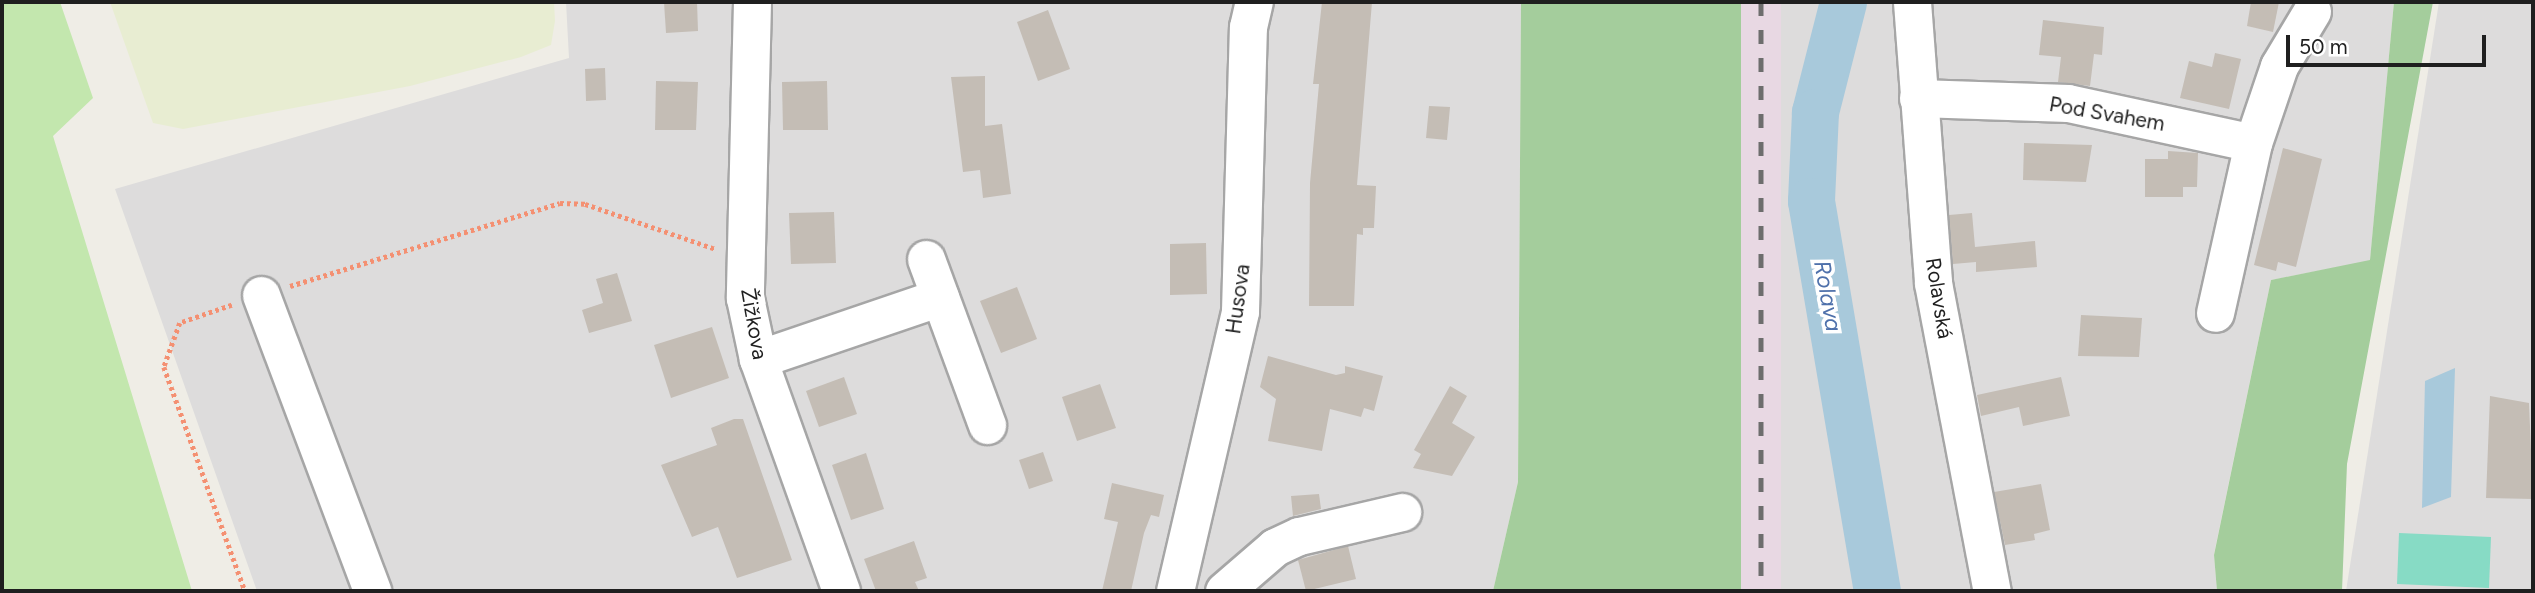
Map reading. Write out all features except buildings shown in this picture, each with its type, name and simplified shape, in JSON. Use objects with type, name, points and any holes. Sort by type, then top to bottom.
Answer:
[{"type":"street","name":"Žižkova","points":[[752,2],[745,299],[758,359],[841,591]]},
{"type":"street","name":"Husova","points":[[1175,591],[1240,312],[1248,27],[1254,2]]},
{"type":"street","name":"Rolavská","points":[[1912,2],[1933,283],[1992,591]]},
{"type":"street","points":[[2215,313],[2253,143],[2279,66],[2312,11]]},
{"type":"street","name":"Pod Svahem","points":[[1918,98],[2068,103],[2253,143]]},
{"type":"street","points":[[926,259],[987,425]]},
{"type":"street","points":[[261,295],[372,591]]},
{"type":"street","points":[[758,359],[940,297]]},
{"type":"street","points":[[1224,591],[1275,547],[1299,536],[1402,512]]},
{"type":"path","points":[[245,591],[164,367],[180,323],[261,295],[560,203],[585,204],[747,260]]},
{"type":"shaded area","points":[[566,2],[1521,2],[1518,482],[1493,591],[257,591],[115,189],[569,58]]},
{"type":"shaded area","points":[[1741,2],[1781,2],[1781,591],[1741,591]]},
{"type":"shaded area","points":[[1781,2],[2394,2],[2370,261],[2271,280],[2214,554],[2217,591],[1781,591]]},
{"type":"shaded area","points":[[2439,2],[2533,2],[2533,591],[2346,591]]},
{"type":"green space","points":[[2,2],[60,2],[93,98],[53,136],[192,591],[2,591]]},
{"type":"green space","points":[[110,2],[554,2],[555,21],[551,45],[521,57],[410,86],[183,129],[153,123]]},
{"type":"green space","points":[[1521,2],[1741,2],[1741,591],[1493,591],[1518,482]]},
{"type":"green space","points":[[2394,2],[2433,2],[2347,464],[2342,591],[2217,591],[2214,555],[2271,280],[2370,260]]},
{"type":"green space","points":[[2399,533],[2491,537],[2489,588],[2397,584]]},
{"type":"water","points":[[2455,368],[2451,497],[2422,508],[2425,381]]},
{"type":"waterway","name":"Rolava","points":[[1843,2],[1815,112],[1811,201],[1877,591]]},
{"type":"railway","points":[[1761,2],[1761,591]]}]
